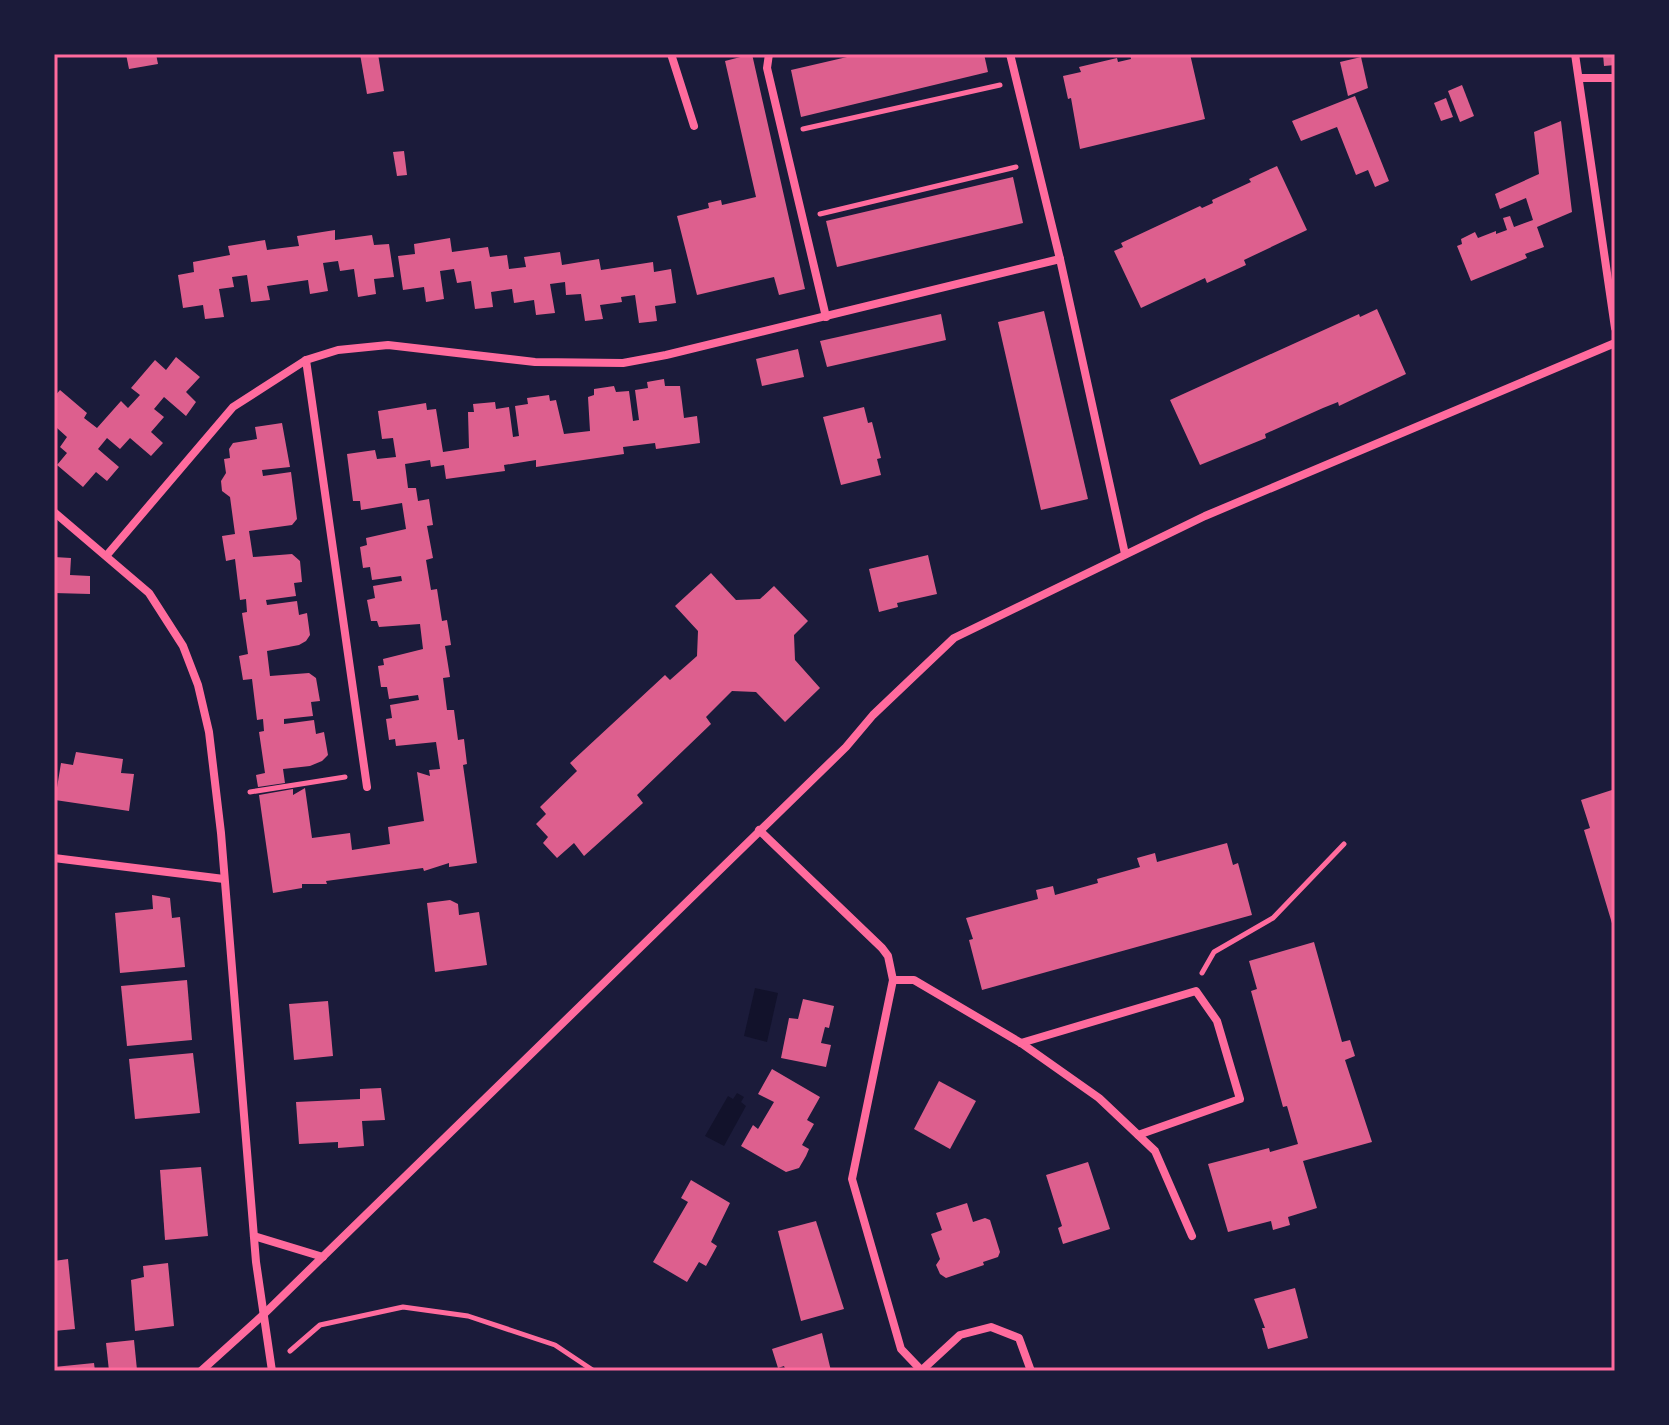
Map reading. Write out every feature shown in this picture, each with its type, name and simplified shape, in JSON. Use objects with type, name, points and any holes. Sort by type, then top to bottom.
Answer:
[{"type":"street","points":[[671,54],[694,126]]},
{"type":"street","points":[[769,54],[767,68],[826,317]]},
{"type":"street","points":[[1010,54],[1060,259],[1125,554]]},
{"type":"street","points":[[1575,54],[1615,328]]},
{"type":"street","points":[[1579,78],[1615,78]]},
{"type":"street","points":[[107,555],[233,407],[306,360],[338,350],[388,345],[535,362],[623,363],[1060,259]]},
{"type":"street","points":[[201,1371],[323,1257],[954,638],[1205,516],[1615,343]]},
{"type":"street","points":[[306,360],[367,787]]},
{"type":"street","points":[[54,512],[149,593],[183,646],[198,685],[209,732],[254,1236],[272,1369]]},
{"type":"street","points":[[759,830],[888,956],[893,980],[852,1179],[901,1349],[922,1371],[960,1335],[991,1327],[1019,1338],[1031,1371]]},
{"type":"street","points":[[54,858],[224,879]]},
{"type":"street","points":[[893,980],[914,980],[1021,1043],[1099,1098],[1155,1151],[1192,1236]]},
{"type":"street","points":[[1021,1043],[1196,991],[1217,1021],[1240,1099],[1138,1135]]},
{"type":"street","points":[[254,1236],[323,1257]]},
{"type":"path","points":[[783,134],[1016,81]]},
{"type":"path","points":[[803,218],[1036,162]]},
{"type":"path","points":[[250,792],[366,773]]},
{"type":"path","points":[[1191,993],[1214,952],[1273,918],[1344,844]]},
{"type":"path","points":[[272,1369],[320,1325],[403,1307],[483,1320],[555,1345],[594,1371]]},
{"type":"shaded area","points":[[755,988],[778,993],[767,1042],[744,1036]]},
{"type":"shaded area","points":[[737,1093],[744,1097],[741,1102],[746,1106],[724,1146],[705,1136],[728,1096],[733,1099]]},
{"type":"building","points":[[126,54],[156,54],[158,64],[129,69]]},
{"type":"building","points":[[360,54],[378,54],[384,91],[367,94]]},
{"type":"building","points":[[752,54],[805,289],[779,295],[774,277],[697,295],[677,216],[709,208],[708,203],[721,200],[722,205],[756,197],[725,61]]},
{"type":"building","points":[[860,54],[984,54],[988,72],[801,117],[791,70]]},
{"type":"building","points":[[1130,54],[1190,54],[1205,119],[1080,149],[1071,98],[1068,99],[1063,76],[1081,72],[1079,67],[1117,58],[1118,62],[1131,59]]},
{"type":"building","points":[[1603,54],[1615,54],[1615,65],[1604,66]]},
{"type":"building","points":[[1361,57],[1368,88],[1348,96],[1340,62]]},
{"type":"building","points":[[1462,85],[1474,116],[1460,122],[1448,91]]},
{"type":"building","points":[[1355,96],[1389,181],[1375,187],[1368,170],[1356,175],[1337,127],[1301,141],[1292,121]]},
{"type":"building","points":[[1446,98],[1453,117],[1441,121],[1434,103]]},
{"type":"building","points":[[1561,121],[1572,212],[1537,227],[1544,247],[1525,254],[1527,258],[1471,281],[1457,246],[1462,244],[1461,239],[1475,232],[1478,238],[1507,230],[1503,218],[1510,216],[1514,227],[1533,220],[1526,198],[1500,209],[1495,194],[1539,174],[1534,132]]},
{"type":"building","points":[[404,151],[407,175],[397,176],[393,152]]},
{"type":"building","points":[[1277,166],[1307,230],[1244,260],[1246,265],[1207,283],[1205,278],[1141,308],[1114,251],[1123,247],[1121,243],[1200,206],[1213,203],[1212,200]]},
{"type":"building","points":[[1013,177],[1023,223],[837,267],[826,221]]},
{"type":"building","points":[[335,230],[335,240],[372,235],[374,245],[389,244],[394,277],[374,279],[376,294],[358,297],[354,269],[340,271],[338,261],[323,263],[328,291],[310,294],[308,280],[267,286],[270,300],[251,302],[247,275],[232,277],[234,287],[219,289],[224,317],[205,319],[203,305],[183,308],[178,275],[194,272],[193,262],[230,255],[228,246],[265,240],[267,250],[299,246],[297,236]]},
{"type":"building","points":[[450,238],[452,252],[488,247],[490,257],[507,255],[509,269],[526,267],[524,257],[560,252],[562,265],[599,259],[601,270],[653,262],[654,272],[671,269],[676,303],[655,306],[657,321],[639,323],[635,295],[621,297],[622,302],[600,305],[603,319],[585,321],[581,294],[566,295],[565,282],[550,284],[555,313],[536,315],[534,300],[514,303],[512,289],[491,292],[493,307],[475,309],[471,281],[457,283],[454,269],[440,271],[444,299],[426,302],[424,287],[403,290],[398,256],[415,254],[414,244]]},
{"type":"building","points":[[1377,309],[1406,374],[1339,406],[1338,402],[1323,408],[1265,434],[1266,438],[1200,465],[1170,400],[1359,314],[1360,317]]},
{"type":"building","points":[[1044,311],[1088,499],[1041,510],[998,322]]},
{"type":"building","points":[[941,314],[946,340],[827,367],[820,341]]},
{"type":"building","points":[[798,349],[804,377],[762,386],[756,359]]},
{"type":"building","points":[[176,357],[200,377],[186,392],[196,402],[186,416],[164,397],[154,409],[164,417],[151,432],[163,443],[151,456],[130,438],[120,449],[107,438],[98,449],[119,467],[107,481],[96,472],[83,487],[57,465],[67,453],[60,447],[67,437],[57,428],[54,432],[54,397],[60,390],[87,413],[84,418],[97,428],[121,401],[128,408],[140,395],[131,388],[155,360],[166,370]]},
{"type":"building","points":[[664,379],[665,386],[680,386],[684,418],[697,416],[700,443],[656,449],[655,443],[623,447],[624,454],[536,467],[536,460],[504,465],[505,471],[446,479],[444,465],[431,467],[430,460],[405,464],[408,488],[416,488],[418,501],[429,499],[433,525],[427,526],[433,558],[426,560],[431,590],[437,589],[442,621],[447,620],[451,645],[445,646],[450,677],[443,678],[447,710],[454,710],[458,740],[464,739],[467,764],[463,765],[477,863],[449,867],[449,863],[424,871],[423,868],[326,881],[327,884],[302,884],[302,888],[273,893],[259,795],[293,789],[293,795],[305,788],[312,838],[350,833],[352,850],[390,844],[388,827],[424,821],[417,772],[430,776],[429,770],[440,769],[436,742],[396,746],[395,739],[389,740],[386,719],[392,718],[390,705],[419,700],[418,695],[389,699],[387,687],[381,687],[378,666],[384,665],[383,659],[423,649],[420,624],[379,627],[377,621],[371,621],[367,600],[375,598],[373,586],[402,581],[401,576],[372,580],[370,567],[363,568],[360,547],[367,545],[366,538],[406,529],[402,503],[361,510],[360,501],[353,501],[347,454],[375,450],[377,459],[396,457],[393,438],[382,439],[378,411],[426,403],[427,410],[436,409],[443,452],[469,448],[468,412],[474,412],[473,404],[495,402],[496,409],[509,407],[513,437],[519,436],[515,406],[528,404],[527,398],[549,395],[550,401],[556,400],[564,434],[590,431],[588,397],[594,395],[594,389],[614,386],[616,392],[629,391],[633,421],[639,420],[635,390],[648,388],[647,382]]},
{"type":"building","points":[[864,407],[868,423],[872,422],[881,458],[877,459],[881,475],[841,485],[823,417]]},
{"type":"building","points":[[282,423],[290,467],[262,470],[263,476],[291,472],[297,519],[292,525],[249,531],[253,557],[292,554],[300,561],[302,582],[294,583],[296,596],[266,600],[267,605],[297,601],[299,615],[307,613],[310,635],[299,645],[267,651],[270,676],[309,673],[316,678],[320,701],[311,702],[313,716],[284,719],[284,724],[314,720],[316,734],[324,732],[328,755],[310,766],[283,769],[285,783],[258,787],[256,775],[265,773],[259,732],[264,731],[263,719],[257,720],[252,679],[243,680],[239,656],[248,654],[242,613],[247,612],[246,599],[240,600],[235,559],[226,561],[222,536],[235,534],[230,497],[222,491],[221,481],[226,473],[224,459],[230,458],[229,449],[233,443],[257,439],[255,427]]},
{"type":"building","points":[[928,555],[937,594],[897,603],[898,607],[879,612],[869,569]]},
{"type":"building","points":[[54,557],[71,558],[70,575],[90,576],[90,594],[54,593]]},
{"type":"building","points":[[711,573],[736,600],[760,599],[774,586],[808,621],[794,635],[795,660],[820,688],[785,722],[756,692],[732,691],[706,717],[711,724],[637,795],[643,803],[584,856],[574,843],[557,858],[543,843],[548,837],[536,824],[546,814],[540,807],[577,771],[570,763],[665,675],[670,680],[697,656],[698,631],[675,606]]},
{"type":"building","points":[[76,752],[123,759],[121,773],[134,774],[129,811],[55,800],[61,763],[73,765]]},
{"type":"building","points":[[1615,789],[1614,930],[1584,830],[1590,828],[1581,800]]},
{"type":"building","points":[[1227,843],[1233,865],[1238,863],[1252,915],[982,990],[966,918],[1038,899],[1036,890],[1053,886],[1055,895],[1098,883],[1097,879],[1140,867],[1137,858],[1155,853],[1157,862]]},
{"type":"building","points":[[152,895],[170,898],[172,918],[180,917],[185,967],[120,973],[115,913],[153,909]]},
{"type":"building","points":[[450,900],[458,904],[459,915],[479,912],[487,965],[435,972],[427,903]]},
{"type":"building","points":[[1314,942],[1342,1042],[1350,1040],[1355,1056],[1345,1060],[1372,1142],[1303,1161],[1317,1208],[1288,1217],[1290,1225],[1273,1230],[1271,1221],[1228,1232],[1208,1164],[1298,1144],[1287,1106],[1283,1107],[1251,991],[1257,989],[1249,961]]},
{"type":"building","points":[[187,980],[192,1040],[127,1046],[121,986]]},
{"type":"building","points":[[803,999],[834,1006],[829,1028],[825,1027],[821,1043],[831,1045],[826,1067],[781,1058],[789,1018],[798,1019]]},
{"type":"building","points":[[328,1001],[333,1056],[294,1060],[289,1004]]},
{"type":"building","points":[[193,1053],[200,1113],[135,1119],[129,1059]]},
{"type":"building","points":[[772,1069],[820,1097],[807,1120],[814,1124],[802,1145],[809,1149],[806,1156],[799,1168],[786,1172],[741,1146],[753,1125],[758,1129],[774,1102],[758,1094]]},
{"type":"building","points":[[939,1081],[976,1101],[950,1149],[914,1129]]},
{"type":"building","points":[[381,1088],[385,1120],[362,1121],[364,1146],[338,1148],[338,1142],[299,1144],[296,1102],[360,1099],[360,1089]]},
{"type":"building","points":[[1088,1162],[1110,1229],[1063,1244],[1058,1228],[1062,1226],[1046,1175]]},
{"type":"building","points":[[201,1167],[208,1236],[165,1240],[160,1170]]},
{"type":"building","points":[[691,1180],[730,1203],[711,1242],[717,1246],[706,1266],[699,1262],[687,1282],[653,1262],[688,1202],[681,1198]]},
{"type":"building","points":[[967,1203],[973,1222],[985,1218],[990,1220],[1000,1252],[998,1257],[983,1262],[984,1265],[946,1278],[936,1265],[940,1259],[931,1234],[942,1230],[936,1213]]},
{"type":"building","points":[[816,1221],[844,1309],[801,1321],[778,1231]]},
{"type":"building","points":[[68,1259],[75,1329],[54,1331],[54,1261]]},
{"type":"building","points":[[168,1263],[174,1326],[135,1331],[131,1280],[144,1277],[143,1266]]},
{"type":"building","points":[[1295,1288],[1308,1338],[1268,1349],[1262,1328],[1265,1328],[1254,1299]]},
{"type":"building","points":[[822,1333],[831,1371],[786,1371],[784,1366],[778,1368],[772,1349]]},
{"type":"building","points":[[134,1340],[137,1370],[109,1371],[106,1343]]},
{"type":"building","points":[[94,1363],[95,1371],[54,1371],[54,1367]]}]
